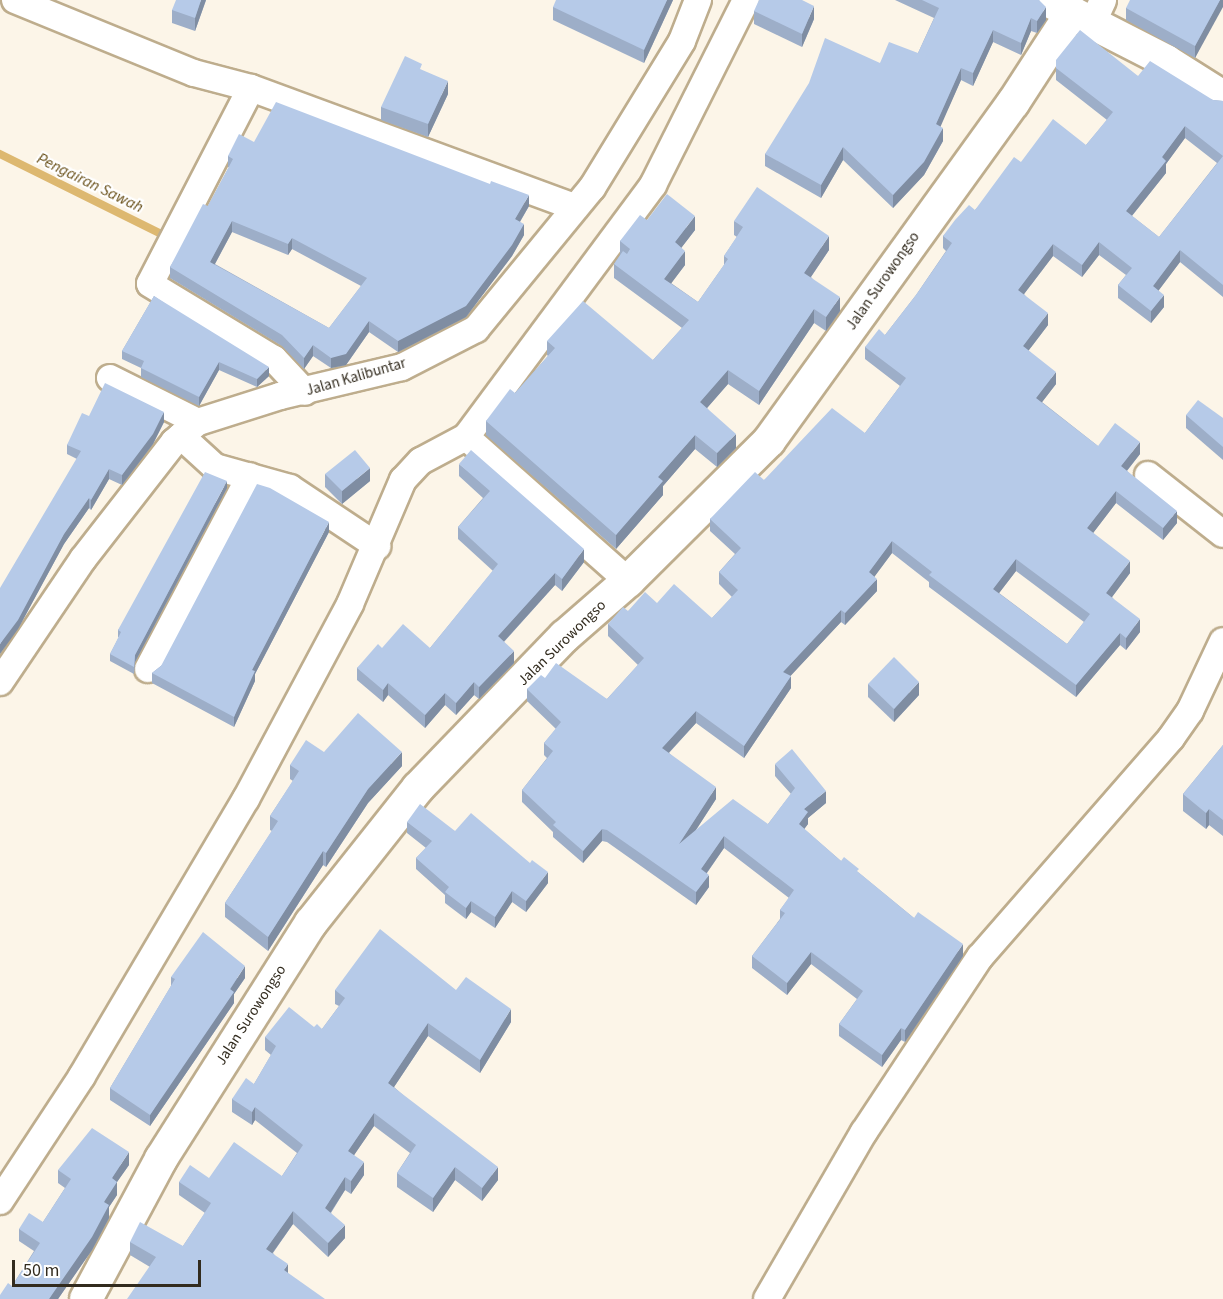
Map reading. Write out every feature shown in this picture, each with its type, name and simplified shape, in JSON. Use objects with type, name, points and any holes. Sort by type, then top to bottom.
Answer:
[{"type":"street","points":[[15,0],[194,73],[251,88],[575,207]]},
{"type":"street","name":"Jalan Kalibuntar","points":[[190,436],[280,396],[305,392],[402,367],[472,332],[592,188],[682,41],[698,0]]},
{"type":"street","points":[[0,1201],[82,1076],[246,799],[350,604],[366,540],[409,472],[466,437],[653,185],[746,0]]},
{"type":"street","points":[[1079,9],[1223,97]]},
{"type":"street","name":"Jalan Surowongso","points":[[86,1299],[161,1159],[311,922],[418,788],[565,636],[628,581],[769,441],[1079,9]]},
{"type":"street","points":[[251,88],[150,284],[274,359],[305,392]]},
{"type":"street","points":[[110,378],[190,436],[215,467],[250,476],[309,498],[366,540]]},
{"type":"street","points":[[0,682],[83,559],[190,436]]},
{"type":"street","points":[[466,437],[628,581]]},
{"type":"street","points":[[1148,475],[1223,534]]},
{"type":"street","points":[[148,669],[250,476]]},
{"type":"street","points":[[767,1299],[864,1132],[980,957],[1171,738],[1190,711],[1223,641]]},
{"type":"building","points":[[176,0],[201,0],[195,18],[172,10]]},
{"type":"building","points":[[556,0],[667,0],[644,50],[553,7]]},
{"type":"building","points":[[759,0],[802,0],[814,6],[802,34],[754,11]]},
{"type":"building","points":[[922,0],[1039,0],[1046,7],[1037,21],[1031,18],[1021,43],[993,30],[973,73],[961,68],[936,124],[943,128],[924,162],[893,195],[843,147],[821,185],[765,154],[809,83],[825,38],[880,63],[889,42],[918,53],[939,8]]},
{"type":"building","points":[[1130,0],[1220,0],[1195,46],[1126,8]]},
{"type":"building","points":[[1080,30],[1138,76],[1150,61],[1213,100],[1223,101],[1223,156],[1223,285],[1180,250],[1153,286],[1164,295],[1151,311],[1118,285],[1132,268],[1099,242],[1082,265],[1053,244],[1018,290],[1048,313],[1023,346],[1056,372],[1036,398],[1098,446],[1115,423],[1140,442],[1121,466],[1177,511],[1163,528],[1116,491],[1087,528],[1130,561],[1106,593],[1140,619],[1126,638],[1120,633],[1076,685],[929,575],[932,572],[892,541],[869,572],[877,579],[845,613],[841,610],[783,672],[791,676],[744,746],[696,711],[662,748],[716,787],[679,844],[733,799],[768,824],[795,788],[775,764],[792,749],[826,791],[804,809],[808,812],[799,824],[841,861],[844,857],[859,869],[857,871],[914,918],[918,912],[963,944],[905,1030],[901,1028],[882,1055],[839,1024],[863,991],[811,952],[787,983],[752,956],[785,913],[780,910],[794,890],[724,836],[701,869],[709,875],[696,892],[607,830],[602,829],[583,851],[553,825],[556,822],[522,790],[553,751],[544,743],[561,722],[527,689],[541,675],[545,678],[556,663],[607,699],[644,658],[608,624],[623,607],[628,611],[645,592],[657,603],[674,584],[712,618],[738,590],[719,572],[741,548],[710,519],[755,472],[764,480],[832,408],[865,433],[906,378],[865,347],[879,329],[885,335],[916,295],[952,243],[943,236],[955,220],[969,205],[975,210],[1014,157],[1021,162],[1053,119],[1086,145],[1113,112],[1056,68],[1056,60]],"holes":[[[1185,126],[1223,156],[1159,237],[1126,211],[1166,161],[1162,157]],[[1016,559],[1090,614],[1067,644],[993,589]]]},
{"type":"building","points":[[405,56],[422,64],[420,69],[448,81],[428,124],[381,107]]},
{"type":"building","points":[[276,102],[490,184],[491,181],[529,195],[515,219],[524,224],[512,245],[466,306],[398,341],[369,321],[346,354],[331,358],[313,345],[304,358],[282,335],[170,267],[203,204],[208,206],[233,159],[228,156],[239,134],[254,142]],"holes":[[[232,221],[288,244],[292,238],[367,278],[329,328],[210,262]]]},
{"type":"building","points":[[757,187],[829,236],[804,273],[840,297],[826,317],[814,309],[759,391],[728,370],[700,402],[736,434],[717,453],[695,435],[658,477],[663,481],[616,535],[486,421],[510,389],[515,393],[555,348],[547,341],[583,301],[653,360],[689,320],[614,264],[623,251],[627,254],[630,249],[620,241],[640,215],[647,220],[667,194],[695,216],[675,242],[685,251],[664,279],[698,302],[728,259],[724,256],[743,227],[734,221]]},
{"type":"building","points":[[154,296],[269,367],[257,379],[219,362],[199,397],[141,368],[144,361],[122,351]]},
{"type":"building","points":[[105,383],[164,412],[153,434],[122,475],[109,469],[91,500],[89,498],[64,534],[18,620],[0,644],[0,588],[81,451],[67,445],[82,413],[89,416]]},
{"type":"building","points":[[1198,400],[1223,418],[1223,447],[1186,415]]},
{"type":"building","points":[[355,450],[370,468],[342,491],[325,474]]},
{"type":"building","points":[[471,450],[584,549],[562,579],[555,573],[498,636],[514,651],[479,687],[474,682],[456,703],[445,693],[425,715],[388,683],[383,690],[357,668],[378,644],[382,648],[403,624],[430,648],[498,564],[458,527],[490,491],[459,464]]},
{"type":"building","points":[[205,472],[227,481],[135,655],[134,667],[110,654],[121,632],[118,630]]},
{"type":"building","points":[[257,484],[270,488],[329,522],[252,670],[255,671],[234,717],[152,673],[161,666]]},
{"type":"building","points":[[894,657],[919,682],[894,709],[868,684]]},
{"type":"building","points":[[358,713],[402,752],[368,789],[326,853],[323,851],[268,937],[225,903],[278,821],[270,816],[299,771],[290,765],[306,740],[324,752]]},
{"type":"building","points":[[1223,745],[1223,820],[1209,809],[1206,813],[1183,794]]},
{"type":"building","points":[[420,804],[455,831],[471,813],[530,863],[532,860],[548,872],[526,901],[512,891],[495,917],[471,901],[466,908],[445,892],[449,887],[416,858],[432,841],[407,822]]},
{"type":"building","points":[[380,929],[456,990],[466,977],[511,1009],[480,1060],[428,1023],[388,1083],[498,1167],[482,1188],[455,1167],[433,1198],[397,1173],[416,1145],[374,1113],[348,1151],[364,1162],[351,1181],[345,1177],[325,1208],[345,1225],[328,1243],[293,1211],[266,1249],[288,1264],[284,1270],[325,1299],[127,1299],[156,1257],[130,1242],[140,1222],[183,1246],[211,1203],[179,1182],[190,1165],[209,1178],[234,1142],[282,1176],[303,1145],[255,1107],[252,1112],[232,1099],[246,1078],[254,1084],[276,1046],[265,1037],[289,1007],[314,1027],[317,1024],[322,1029],[345,998],[335,990]]},
{"type":"building","points":[[203,932],[245,966],[230,989],[234,992],[150,1115],[110,1088],[175,979],[171,977]]},
{"type":"building","points":[[92,1128],[129,1152],[112,1178],[117,1182],[104,1202],[109,1205],[92,1237],[49,1299],[0,1299],[8,1283],[12,1286],[40,1243],[19,1229],[29,1213],[43,1222],[71,1179],[58,1170]]},
{"type":"waterway","name":"Pengairan Sawah","points":[[0,154],[167,237]]}]
